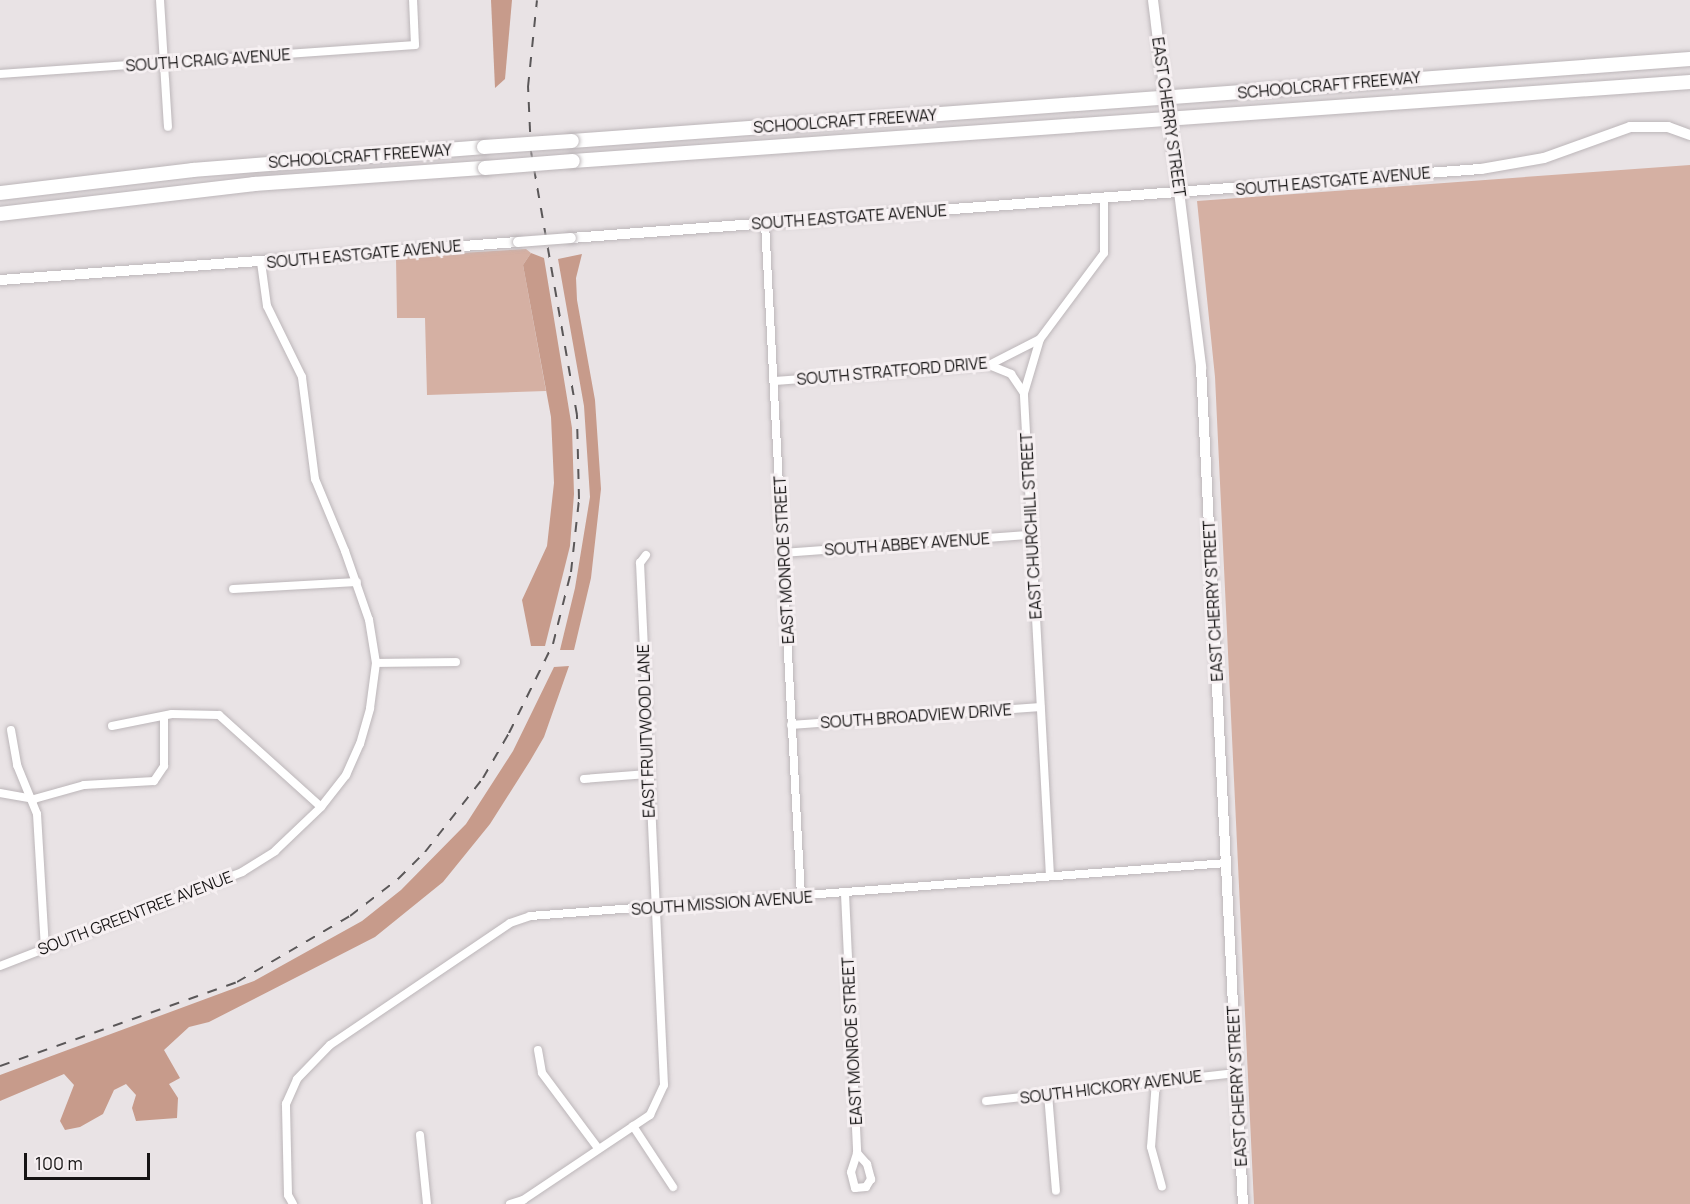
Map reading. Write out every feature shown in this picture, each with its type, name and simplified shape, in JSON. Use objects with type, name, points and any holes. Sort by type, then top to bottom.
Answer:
[{"type":"highway","name":"SCHOOLCRAFT FREEWAY","points":[[0,193],[217,167],[1690,59]]},
{"type":"highway","name":"SCHOOLCRAFT FREEWAY","points":[[0,214],[243,185],[1688,83]]},
{"type":"street","points":[[160,0],[168,127]]},
{"type":"street","name":"SOUTH CRAIG AVENUE","points":[[0,74],[415,45],[413,0]]},
{"type":"street","name":"EAST CHERRY STREET","points":[[1153,0],[1201,367],[1243,1204]]},
{"type":"street","name":"SOUTH EASTGATE AVENUE","points":[[0,280],[1179,194],[1501,167],[1544,158],[1630,127],[1668,127],[1690,135]]},
{"type":"street","name":"EAST CHURCHILL STREET","points":[[1050,876],[1024,393],[1040,339],[1104,253],[1104,199]]},
{"type":"street","name":"EAST MONROE STREET","points":[[765,223],[801,897]]},
{"type":"street","points":[[261,262],[267,306],[302,377],[315,479],[357,582],[376,663],[456,662]]},
{"type":"street","name":"SOUTH STRATFORD DRIVE","points":[[775,381],[989,365],[1040,339]]},
{"type":"street","points":[[989,365],[1011,374],[1024,393]]},
{"type":"street","name":"SOUTH ABBEY AVENUE","points":[[783,553],[1030,535]]},
{"type":"street","name":"EAST FRUITWOOD LANE","points":[[510,1204],[523,1200],[650,1115],[659,1100],[666,1070],[648,774],[640,563],[646,555]]},
{"type":"street","points":[[233,589],[357,582]]},
{"type":"street","name":"SOUTH GREENTREE AVENUE","points":[[0,966],[242,872],[275,851],[321,807],[346,775],[360,744],[370,708],[376,663]]},
{"type":"street","name":"SOUTH BROADVIEW DRIVE","points":[[791,725],[1040,706]]},
{"type":"street","points":[[112,726],[164,718],[172,714],[219,716],[321,807]]},
{"type":"street","points":[[0,793],[34,799],[84,785],[154,781],[164,766],[164,718]]},
{"type":"street","points":[[11,730],[17,765],[34,799],[45,948]]},
{"type":"street","points":[[584,779],[648,774]]},
{"type":"street","name":"SOUTH MISSION AVENUE","points":[[293,1204],[288,1195],[286,1104],[297,1079],[330,1045],[490,933],[530,916],[845,894],[1227,863]]},
{"type":"street","name":"EAST MONROE STREET","points":[[845,894],[857,1153]]},
{"type":"street","points":[[538,1050],[542,1073],[598,1148]]},
{"type":"street","name":"SOUTH HICKORY AVENUE","points":[[986,1101],[1236,1073]]},
{"type":"street","points":[[1156,1081],[1151,1147],[1161,1187]]},
{"type":"street","points":[[1048,1094],[1056,1191]]},
{"type":"street","points":[[633,1126],[673,1187]]},
{"type":"street","points":[[420,1135],[427,1204]]},
{"type":"shaded area","points":[[491,0],[512,0],[505,79],[495,88]]},
{"type":"shaded area","points":[[1690,165],[1690,1204],[1254,1204],[1215,377],[1197,201]]},
{"type":"shaded area","points":[[526,249],[531,253],[523,265],[546,391],[427,395],[425,318],[397,318],[396,257]]},
{"type":"shaded area","points":[[531,253],[544,258],[572,428],[574,494],[570,546],[545,646],[531,646],[522,600],[547,546],[554,483],[551,417],[523,265]]},
{"type":"shaded area","points":[[582,254],[576,278],[577,300],[595,400],[601,489],[591,578],[574,650],[560,650],[575,588],[590,497],[584,406],[558,259]]},
{"type":"shaded area","points":[[569,666],[544,737],[530,761],[490,824],[443,882],[375,937],[209,1022],[189,1027],[164,1050],[180,1078],[169,1084],[178,1098],[177,1118],[136,1121],[132,1108],[136,1095],[126,1084],[114,1090],[103,1114],[80,1127],[65,1130],[60,1121],[74,1085],[64,1074],[0,1101],[0,1075],[254,981],[362,921],[401,890],[466,824],[513,751],[554,667]]},
{"type":"railway","points":[[0,1066],[237,982],[350,916],[398,879],[425,852],[483,778],[509,733],[553,644],[571,572],[579,499],[577,415],[531,152],[528,87],[537,0]]}]
